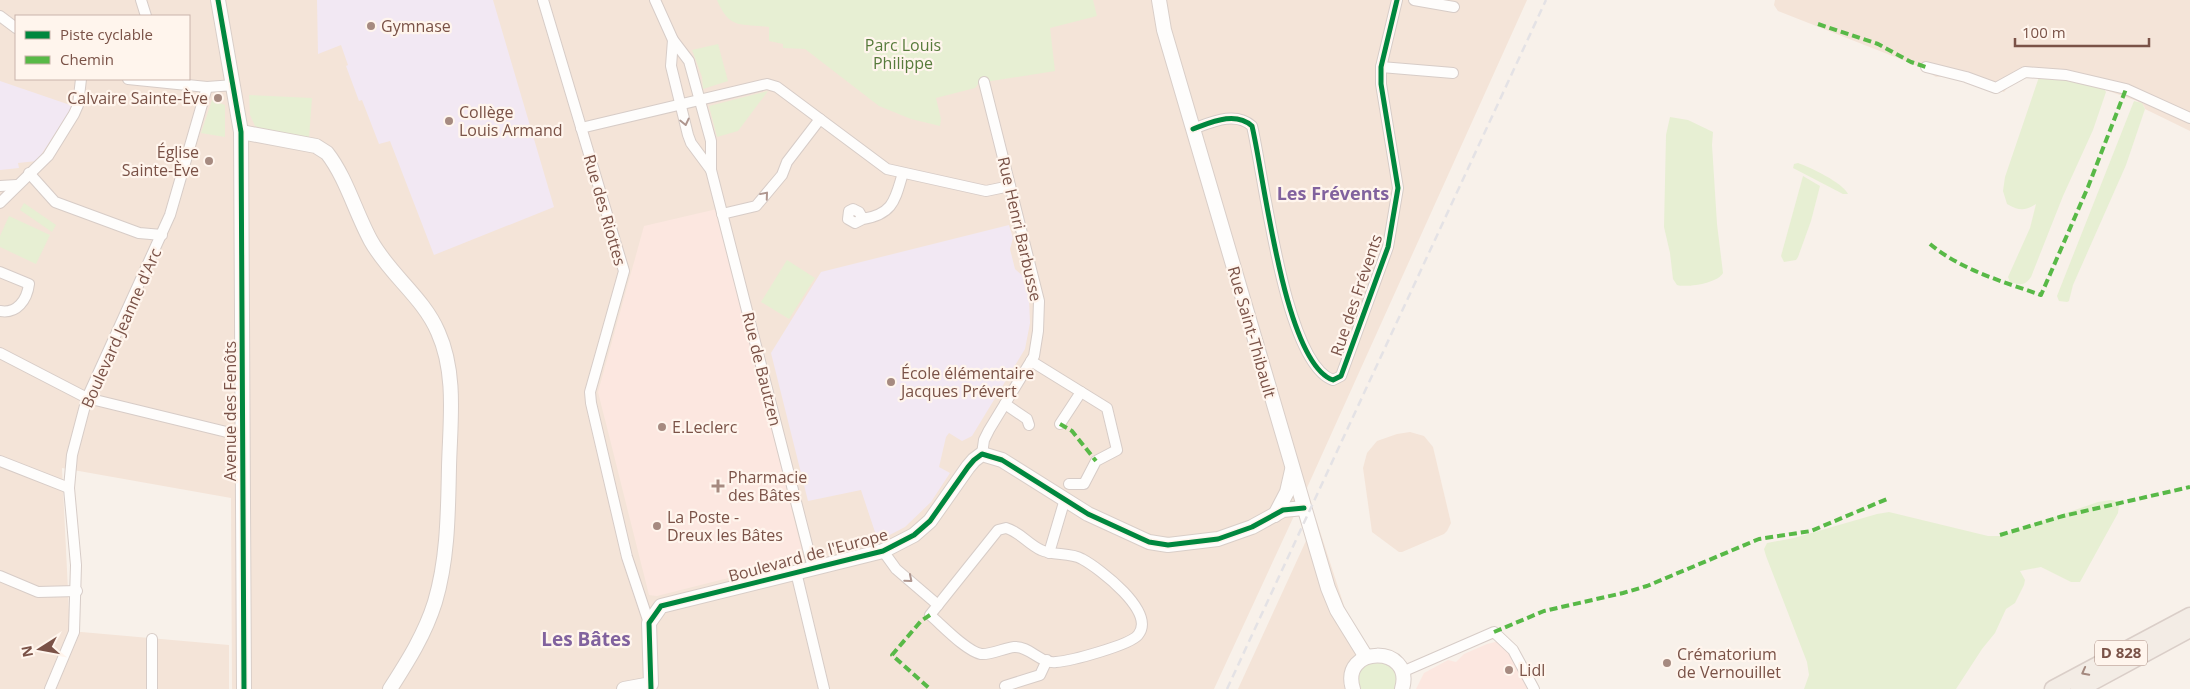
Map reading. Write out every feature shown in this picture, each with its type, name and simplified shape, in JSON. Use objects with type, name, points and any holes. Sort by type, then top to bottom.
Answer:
[{"type":"main road","name":"D 828","points":[[2053,689],[2190,616]]},
{"type":"main road","name":"D 828","points":[[2079,689],[2190,629]]},
{"type":"street","points":[[141,0],[146,15]]},
{"type":"street","name":"Avenue des Fenôts","points":[[218,0],[241,132],[244,689]]},
{"type":"street","name":"Rue des Riottes","points":[[543,0],[624,271],[590,392],[627,556],[649,623]]},
{"type":"street","points":[[655,0],[673,40]]},
{"type":"street","name":"Rue Saint-Thibault","points":[[1159,0],[1164,30],[1331,596],[1366,657]]},
{"type":"street","name":"Rue des Frévents","points":[[1193,129],[1234,117],[1246,121],[1252,126],[1274,243],[1290,309],[1301,342],[1325,378],[1333,380],[1341,376],[1388,247],[1398,188],[1380,84],[1381,67],[1397,0]]},
{"type":"street","points":[[1414,0],[1454,7]]},
{"type":"street","points":[[0,16],[15,27]]},
{"type":"street","name":"Rue de Bautzen","points":[[673,40],[689,62],[700,99],[711,141],[711,170],[813,568]]},
{"type":"street","name":"Rue de Bautzen","points":[[673,40],[671,66],[691,143],[711,170]]},
{"type":"street","points":[[1381,67],[1453,73]]},
{"type":"street","points":[[1926,67],[1966,77],[1996,88],[2025,72],[2066,75],[2126,89],[2190,118]]},
{"type":"street","points":[[0,203],[48,156],[78,105],[81,80]]},
{"type":"street","points":[[146,80],[207,87],[234,85]]},
{"type":"street","name":"Rue Henri Barbusse","points":[[982,454],[984,440],[1034,356],[1038,332],[1039,301],[984,82]]},
{"type":"street","points":[[581,128],[767,84],[777,86],[887,169],[986,191],[1010,186]]},
{"type":"street","name":"Boulevard Jeanne d'Arc","points":[[50,689],[74,632],[77,591],[69,488],[72,455],[87,398],[170,215],[207,87]]},
{"type":"street","points":[[722,214],[756,206],[782,175],[787,162],[820,119]]},
{"type":"street","points":[[241,132],[316,146],[327,153],[378,252],[394,274],[416,297],[438,332],[449,372],[451,403],[446,537],[442,574],[432,613],[413,654],[390,689]]},
{"type":"street","points":[[863,219],[873,217],[894,204],[903,173]]},
{"type":"street","points":[[29,174],[55,202],[139,233],[162,235]]},
{"type":"street","points":[[0,186],[17,185]]},
{"type":"street","points":[[0,272],[28,284],[28,294],[21,305],[7,312],[0,311]]},
{"type":"street","points":[[0,353],[87,398],[242,436]]},
{"type":"street","points":[[1031,361],[1107,408],[1117,450],[1096,461],[1084,484],[1069,484]]},
{"type":"street","points":[[1060,424],[1081,392]]},
{"type":"street","points":[[1005,404],[1027,419],[1029,425]]},
{"type":"street","points":[[982,454],[1002,460],[1088,514],[1149,542],[1168,545],[1218,539],[1252,527],[1279,512],[1304,508]]},
{"type":"street","name":"Boulevard de l'Europe","points":[[649,623],[661,606],[883,551],[914,535],[930,521],[968,467],[982,454]]},
{"type":"street","points":[[0,461],[69,488]]},
{"type":"street","points":[[1279,512],[1287,492],[1292,467]]},
{"type":"street","points":[[1279,512],[1298,488]]},
{"type":"street","points":[[1050,553],[1065,499]]},
{"type":"street","points":[[1006,528],[1013,530],[1041,550],[1081,558],[1125,593],[1136,606],[1141,616],[1142,627],[1138,635],[1128,642],[1054,663],[1025,648],[1015,647],[981,654],[970,648],[930,614],[938,605],[998,530],[1006,528]]},
{"type":"street","points":[[883,551],[896,569],[938,605]]},
{"type":"street","points":[[796,572],[824,689]]},
{"type":"street","points":[[0,576],[38,592],[77,591]]},
{"type":"street","points":[[624,689],[651,687],[649,623]]},
{"type":"street","points":[[1402,672],[1494,632],[1513,650],[1534,689]]},
{"type":"street","points":[[152,639],[152,689]]},
{"type":"street","points":[[1353,689],[1352,676],[1354,669],[1366,657],[1373,655],[1387,656],[1394,660],[1402,672],[1402,689]]},
{"type":"street","points":[[1005,686],[1040,674],[1047,660]]},
{"type":"shaded area","points":[[0,0],[1527,0],[1214,689],[232,689],[231,498],[62,468],[70,631],[229,645],[229,689],[0,689]]},
{"type":"shaded area","name":"Collège Louis Armand","points":[[317,0],[493,0],[554,207],[434,255],[390,141],[379,144],[362,100],[359,101],[346,66],[348,65],[341,45],[318,54]]},
{"type":"shaded area","points":[[1775,0],[2190,0],[2190,131],[2145,109],[2137,101],[2100,88],[2032,75],[2011,84],[2004,92],[1949,76],[1936,77],[1918,66],[1778,11],[1774,5]]},
{"type":"shaded area","points":[[0,81],[73,106],[37,161],[18,163],[19,168],[0,170]]},
{"type":"shaded area","points":[[717,209],[804,559],[657,596],[649,595],[598,392],[644,226]]},
{"type":"shaded area","name":"École élémentaire Jacques Prévert","points":[[1009,225],[1013,238],[1010,249],[1015,269],[1023,276],[1029,299],[1030,323],[1025,349],[972,436],[962,441],[949,433],[946,437],[939,467],[950,473],[931,502],[905,527],[878,541],[861,490],[808,501],[771,353],[821,272]]},
{"type":"shaded area","points":[[1410,432],[1424,436],[1433,447],[1451,523],[1444,534],[1399,552],[1372,532],[1363,468],[1367,453],[1377,441]]},
{"type":"shaded area","points":[[1316,519],[1371,689],[1238,689]]},
{"type":"shaded area","points":[[1499,641],[1503,642],[1529,689],[1416,689],[1424,673],[1448,660],[1456,662],[1464,654]]},
{"type":"green space","name":"Parc Louis Philippe","points":[[717,0],[1093,0],[1097,16],[1050,28],[1055,71],[979,83],[975,88],[936,98],[941,119],[940,126],[911,119],[879,106],[805,49],[783,48],[783,44],[769,41],[769,27],[743,25],[731,21]]},
{"type":"green space","points":[[718,44],[728,81],[703,89],[702,77],[692,50]]},
{"type":"green space","points":[[2040,74],[2072,79],[2104,89],[2106,92],[2093,130],[2063,196],[2031,277],[2027,282],[2019,284],[2010,282],[2008,277],[2030,228],[2036,204],[2025,209],[2015,208],[2007,204],[2003,191],[2005,177]]},
{"type":"green space","points":[[768,91],[738,131],[717,137],[709,106]]},
{"type":"green space","points":[[249,95],[312,98],[309,138],[255,126],[250,115]]},
{"type":"green space","points":[[212,100],[225,105],[225,137],[201,133]]},
{"type":"green space","points":[[2134,101],[2142,103],[2145,109],[2126,165],[2073,285],[2069,301],[2059,301],[2057,296]]},
{"type":"green space","points":[[1670,117],[1688,120],[1713,132],[1712,145],[1717,224],[1723,273],[1715,280],[1695,285],[1677,285],[1673,279],[1664,227],[1666,135]]},
{"type":"green space","points":[[1798,163],[1833,180],[1848,194],[1843,194],[1793,168],[1794,164]]},
{"type":"green space","points":[[1803,176],[1820,186],[1811,221],[1798,257],[1796,260],[1784,262],[1781,256]]},
{"type":"green space","points":[[24,203],[56,225],[52,232],[20,210]]},
{"type":"green space","points":[[9,216],[50,235],[36,264],[0,247],[0,236]]},
{"type":"green space","points":[[787,260],[815,278],[789,319],[761,302]]},
{"type":"green space","points":[[2116,501],[2119,505],[2118,513],[2080,582],[2071,582],[2041,567],[2020,571],[2025,580],[2015,603],[2006,609],[1995,633],[1982,649],[1956,689],[1804,689],[1809,675],[1807,662],[1766,556],[1764,549],[1767,543],[1794,538],[1889,512],[1988,536],[1999,536],[2098,502]]},
{"type":"green space","points":[[1377,661],[1388,665],[1394,670],[1396,689],[1359,689],[1359,674],[1361,670]]},
{"type":"railway","points":[[1227,689],[1546,0]]},
{"type":"marked path","points":[[1818,24],[1878,44],[1911,62],[1926,67]]},
{"type":"marked path","points":[[1930,244],[1969,268],[2041,295],[2088,187],[2126,89]]},
{"type":"marked path","points":[[1060,424],[1072,431],[1096,461]]},
{"type":"marked path","points":[[2000,535],[2063,516],[2190,487]]},
{"type":"marked path","points":[[1494,632],[1544,611],[1647,586],[1759,539],[1811,531],[1887,499]]},
{"type":"marked path","points":[[930,615],[921,621],[892,655],[930,689]]},
{"type":"cycle path","points":[[218,0],[241,132],[244,689]]},
{"type":"cycle path","points":[[1193,129],[1223,119],[1238,119],[1252,126],[1279,265],[1289,305],[1301,340],[1316,366],[1333,380],[1341,376],[1388,247],[1398,188],[1381,84],[1381,67],[1397,0]]},
{"type":"cycle path","points":[[651,689],[649,623],[661,606],[883,551],[914,535],[930,521],[968,467],[982,454],[1002,460],[1088,514],[1149,542],[1168,545],[1218,539],[1252,527],[1283,510],[1304,508]]},
{"type":"place","name":"Gymnase","points":[[371,26]]},
{"type":"place","name":"Calvaire Sainte-Ève","points":[[218,98]]},
{"type":"place","name":"Collège Louis Armand","points":[[449,121]]},
{"type":"place","name":"Église Sainte-Ève","points":[[209,161]]},
{"type":"place","name":"École élémentaire Jacques Prévert","points":[[891,382]]},
{"type":"place","name":"E.Leclerc","points":[[662,427]]},
{"type":"place","name":"Pharmacie des Bâtes","points":[[718,486]]},
{"type":"place","name":"La Poste - Dreux les Bâtes","points":[[657,526]]},
{"type":"place","name":"Crématorium de Vernouillet","points":[[1667,663]]},
{"type":"place","name":"Lidl","points":[[1509,670]]},
{"type":"district","name":"Les Frévents","points":[[1333,194]]},
{"type":"district","name":"Les Bâtes","points":[[586,639]]}]
